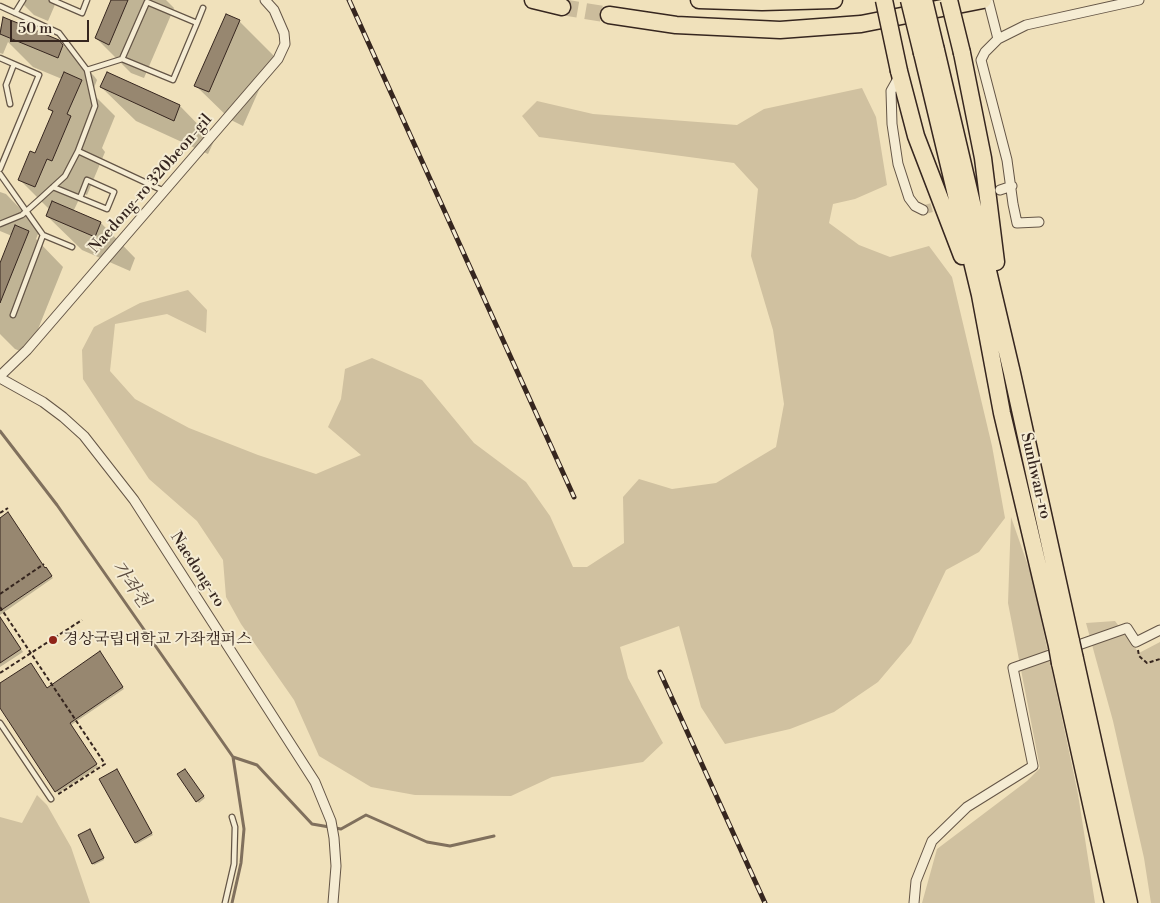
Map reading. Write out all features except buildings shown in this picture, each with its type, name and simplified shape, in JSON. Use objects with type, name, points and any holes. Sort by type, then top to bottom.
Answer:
[{"type":"highway","points":[[533,0],[562,7]]},
{"type":"highway","points":[[699,0],[762,2],[834,0]]},
{"type":"highway","points":[[884,0],[916,136],[962,256],[995,376]]},
{"type":"highway","points":[[909,0],[929,52]]},
{"type":"highway","points":[[924,0],[929,52]]},
{"type":"highway","points":[[949,0],[984,158],[994,250],[1012,373]]},
{"type":"highway","points":[[609,15],[676,25],[780,30],[861,24],[987,3]]},
{"type":"highway","name":"Sunhwan-ro","points":[[929,52],[1012,373],[1064,644]]},
{"type":"highway","name":"Sunhwan-ro","points":[[929,52],[995,376],[1129,903]]},
{"type":"highway","name":"Sunhwan-ro","points":[[1068,661],[1113,903]]},
{"type":"street","name":"Naedong-ro 320beon-gil","points":[[0,377],[28,350],[278,59],[285,44],[284,33],[274,10],[265,0]]},
{"type":"street","points":[[1039,222],[1017,223],[1007,160],[981,60],[985,52],[998,39],[1026,25],[1139,0]]},
{"type":"street","points":[[987,3],[998,39]]},
{"type":"street","points":[[900,73],[891,91],[892,124],[898,164],[909,198],[915,206],[923,210]]},
{"type":"street","points":[[1000,190],[1012,186]]},
{"type":"street","name":"Naedong-ro","points":[[0,377],[43,402],[84,436],[134,500],[315,782],[331,821],[334,838],[336,866],[333,903]]},
{"type":"street","points":[[914,903],[916,881],[932,841],[967,807],[1033,766],[1013,668],[1128,628],[1136,642],[1160,630]]},
{"type":"lane","points":[[15,13],[23,0]]},
{"type":"lane","points":[[52,0],[82,12],[87,0]]},
{"type":"lane","points":[[122,59],[147,2],[151,2],[197,23]]},
{"type":"lane","points":[[0,6],[59,33],[87,70],[95,106],[78,151],[65,176],[27,211],[0,224]]},
{"type":"lane","points":[[87,70],[122,59],[173,80],[203,8]]},
{"type":"lane","points":[[0,58],[39,75],[0,170]]},
{"type":"lane","points":[[10,104],[6,85],[14,64]]},
{"type":"lane","points":[[78,151],[165,192]]},
{"type":"lane","points":[[0,174],[43,235],[72,247]]},
{"type":"lane","points":[[53,187],[80,198],[107,209],[114,192],[87,180],[80,198]]},
{"type":"lane","points":[[13,315],[43,235]]},
{"type":"lane","points":[[0,723],[51,799]]},
{"type":"lane","points":[[225,903],[234,864],[235,827],[232,817]]},
{"type":"path","points":[[0,513],[8,508]]},
{"type":"path","points":[[0,594],[44,564]]},
{"type":"path","points":[[0,607],[105,764],[51,799]]},
{"type":"path","points":[[0,673],[82,620]]},
{"type":"path","points":[[1136,642],[1140,656],[1147,663],[1160,659]]},
{"type":"shaded area","points":[[862,88],[876,117],[887,185],[855,199],[833,204],[829,223],[859,245],[890,257],[929,246],[952,277],[992,446],[1005,518],[979,552],[946,570],[911,643],[878,682],[834,712],[790,729],[725,744],[701,707],[679,626],[620,647],[628,678],[663,743],[643,762],[552,777],[511,796],[415,795],[371,787],[319,756],[294,700],[241,624],[226,597],[223,560],[197,521],[149,479],[83,379],[82,350],[94,327],[140,303],[188,290],[207,310],[206,333],[167,314],[115,324],[110,371],[135,399],[189,428],[258,455],[316,474],[361,455],[328,427],[341,399],[345,369],[372,358],[422,380],[474,443],[526,482],[550,516],[573,567],[587,567],[624,543],[623,497],[639,479],[672,489],[716,483],[776,447],[784,404],[773,330],[751,256],[758,189],[734,163],[539,137],[522,116],[537,101],[593,114],[737,125],[764,109]]},
{"type":"shaded area","points":[[1011,517],[1032,577],[1078,794],[1095,903],[922,903],[937,849],[1027,781],[1040,768],[1008,603]]},
{"type":"shaded area","points":[[1115,621],[1139,653],[1160,642],[1160,903],[1151,903],[1144,858],[1113,721],[1086,623]]},
{"type":"shaded area","points":[[37,795],[47,805],[71,847],[90,903],[0,903],[0,817],[22,823]]},
{"type":"waterway","name":"가좌천","points":[[0,431],[57,505],[233,757],[244,829],[241,863],[232,903]]},
{"type":"waterway","points":[[233,757],[257,765],[312,824],[341,829],[366,815],[427,842],[450,846],[494,836]]},
{"type":"tunnel","points":[[562,7],[609,15]]},
{"type":"tunnel","points":[[923,210],[945,204]]},
{"type":"railway","points":[[349,0],[574,497]]},
{"type":"railway","points":[[660,672],[765,903]]},
{"type":"place","name":"경상국립대학교 가좌캠퍼스","points":[[53,640]]}]
